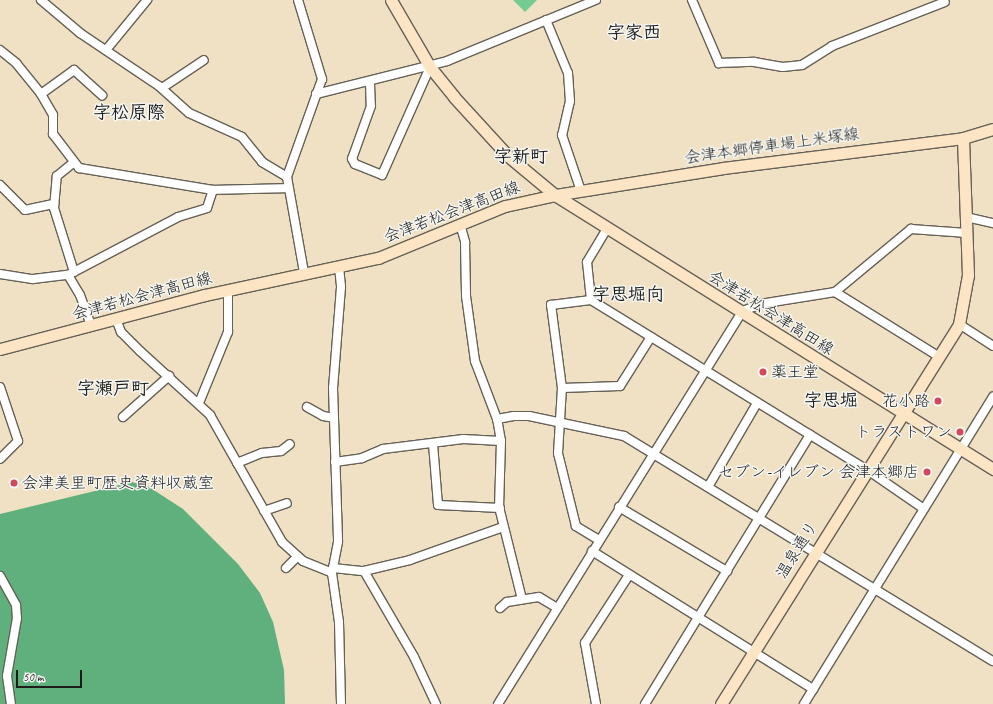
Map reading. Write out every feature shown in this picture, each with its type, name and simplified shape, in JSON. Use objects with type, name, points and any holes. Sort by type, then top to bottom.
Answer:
[{"type":"main road","points":[[391,0],[430,67],[508,156],[555,195]]},
{"type":"main road","name":"会津本郷停車場上米塚線","points":[[555,195],[731,167],[963,138],[993,129]]},
{"type":"main road","name":"温泉通り","points":[[720,704],[901,413],[959,324],[966,300],[967,233],[963,138]]},
{"type":"main road","name":"会津若松会津高田線","points":[[0,349],[228,290],[304,272],[378,258],[505,206],[555,195],[606,230],[740,314],[993,469]]},
{"type":"street","points":[[41,0],[106,50],[162,88],[189,113],[242,137],[262,162],[287,177]]},
{"type":"street","points":[[106,50],[147,0]]},
{"type":"street","points":[[298,0],[322,78],[287,177],[304,272]]},
{"type":"street","points":[[316,94],[370,83],[430,67],[596,0]]},
{"type":"street","points":[[692,0],[719,63],[754,62],[783,67],[802,64],[832,46],[945,2]]},
{"type":"street","points":[[546,20],[568,73],[570,101],[562,135],[581,191]]},
{"type":"street","points":[[0,50],[16,63],[41,94],[53,115],[53,134],[74,162],[86,169],[213,190],[288,188]]},
{"type":"street","points":[[162,88],[204,60]]},
{"type":"street","points":[[370,83],[371,106],[352,159],[355,164],[382,175],[430,67]]},
{"type":"street","points":[[41,94],[74,70],[102,95]]},
{"type":"street","points":[[74,162],[57,176],[54,204],[71,274],[91,325]]},
{"type":"street","points":[[0,185],[25,210],[54,204]]},
{"type":"street","points":[[0,274],[33,279],[71,274],[178,217],[207,208],[213,190]]},
{"type":"street","points":[[966,217],[993,223]]},
{"type":"street","points":[[460,224],[465,242],[466,296],[473,352],[497,419],[501,441],[500,508],[522,599]]},
{"type":"street","points":[[591,300],[587,262],[606,230]]},
{"type":"street","points":[[498,704],[740,314],[753,306],[835,292],[906,231],[967,233]]},
{"type":"street","points":[[339,266],[341,288],[333,359],[338,542],[333,570],[339,622],[341,704]]},
{"type":"street","points":[[199,403],[228,332],[228,290]]},
{"type":"street","points":[[835,292],[938,356]]},
{"type":"street","points":[[599,540],[576,526],[558,454],[562,388],[551,306],[591,300],[866,469],[924,509]]},
{"type":"street","points":[[116,319],[121,332],[199,403],[238,463],[282,542],[297,557],[333,570],[364,571],[410,560],[504,527]]},
{"type":"street","points":[[959,324],[993,346]]},
{"type":"street","points":[[562,388],[620,386],[651,337]]},
{"type":"street","points":[[123,416],[169,376]]},
{"type":"street","points":[[0,387],[18,441],[0,459]]},
{"type":"street","points":[[804,704],[993,397]]},
{"type":"street","points":[[708,487],[757,403]]},
{"type":"street","points":[[307,407],[322,416],[334,418]]},
{"type":"street","points":[[497,419],[529,416],[559,425],[624,436],[993,661]]},
{"type":"street","points":[[645,704],[810,435]]},
{"type":"street","points":[[335,462],[362,458],[383,449],[433,444],[463,439],[501,441]]},
{"type":"street","points":[[238,463],[262,453],[281,452],[290,444]]},
{"type":"street","points":[[433,444],[438,505],[500,508]]},
{"type":"street","points":[[264,511],[287,503]]},
{"type":"street","points":[[619,507],[727,571]]},
{"type":"street","points":[[592,551],[813,689]]},
{"type":"street","points":[[286,568],[297,557]]},
{"type":"street","points":[[364,571],[414,657],[436,704]]},
{"type":"street","points":[[596,704],[585,643],[629,574]]},
{"type":"street","points":[[0,576],[16,605],[17,618],[7,676],[11,704]]},
{"type":"street","points":[[500,608],[507,602],[522,599],[542,598],[557,608]]},
{"type":"green space","points":[[513,0],[537,0],[525,12]]},
{"type":"green space","points":[[132,482],[149,487],[183,509],[238,564],[260,593],[273,622],[284,670],[285,704],[0,704],[0,514]]},
{"type":"place","name":"薬王堂","points":[[763,372]]},
{"type":"place","name":"花小路","points":[[938,401]]},
{"type":"place","name":"トラストワン","points":[[960,432]]},
{"type":"place","name":"セブン-イレブン 会津本郷店","points":[[927,472]]},
{"type":"place","name":"会津美里町歴史資料収蔵室","points":[[14,483]]},
{"type":"district","name":"字家西","points":[[634,32]]},
{"type":"district","name":"字松原際","points":[[129,112]]},
{"type":"district","name":"字新町","points":[[521,156]]},
{"type":"district","name":"字思堀向","points":[[628,294]]},
{"type":"district","name":"字瀬戸町","points":[[113,388]]},
{"type":"district","name":"字思堀","points":[[831,400]]}]
